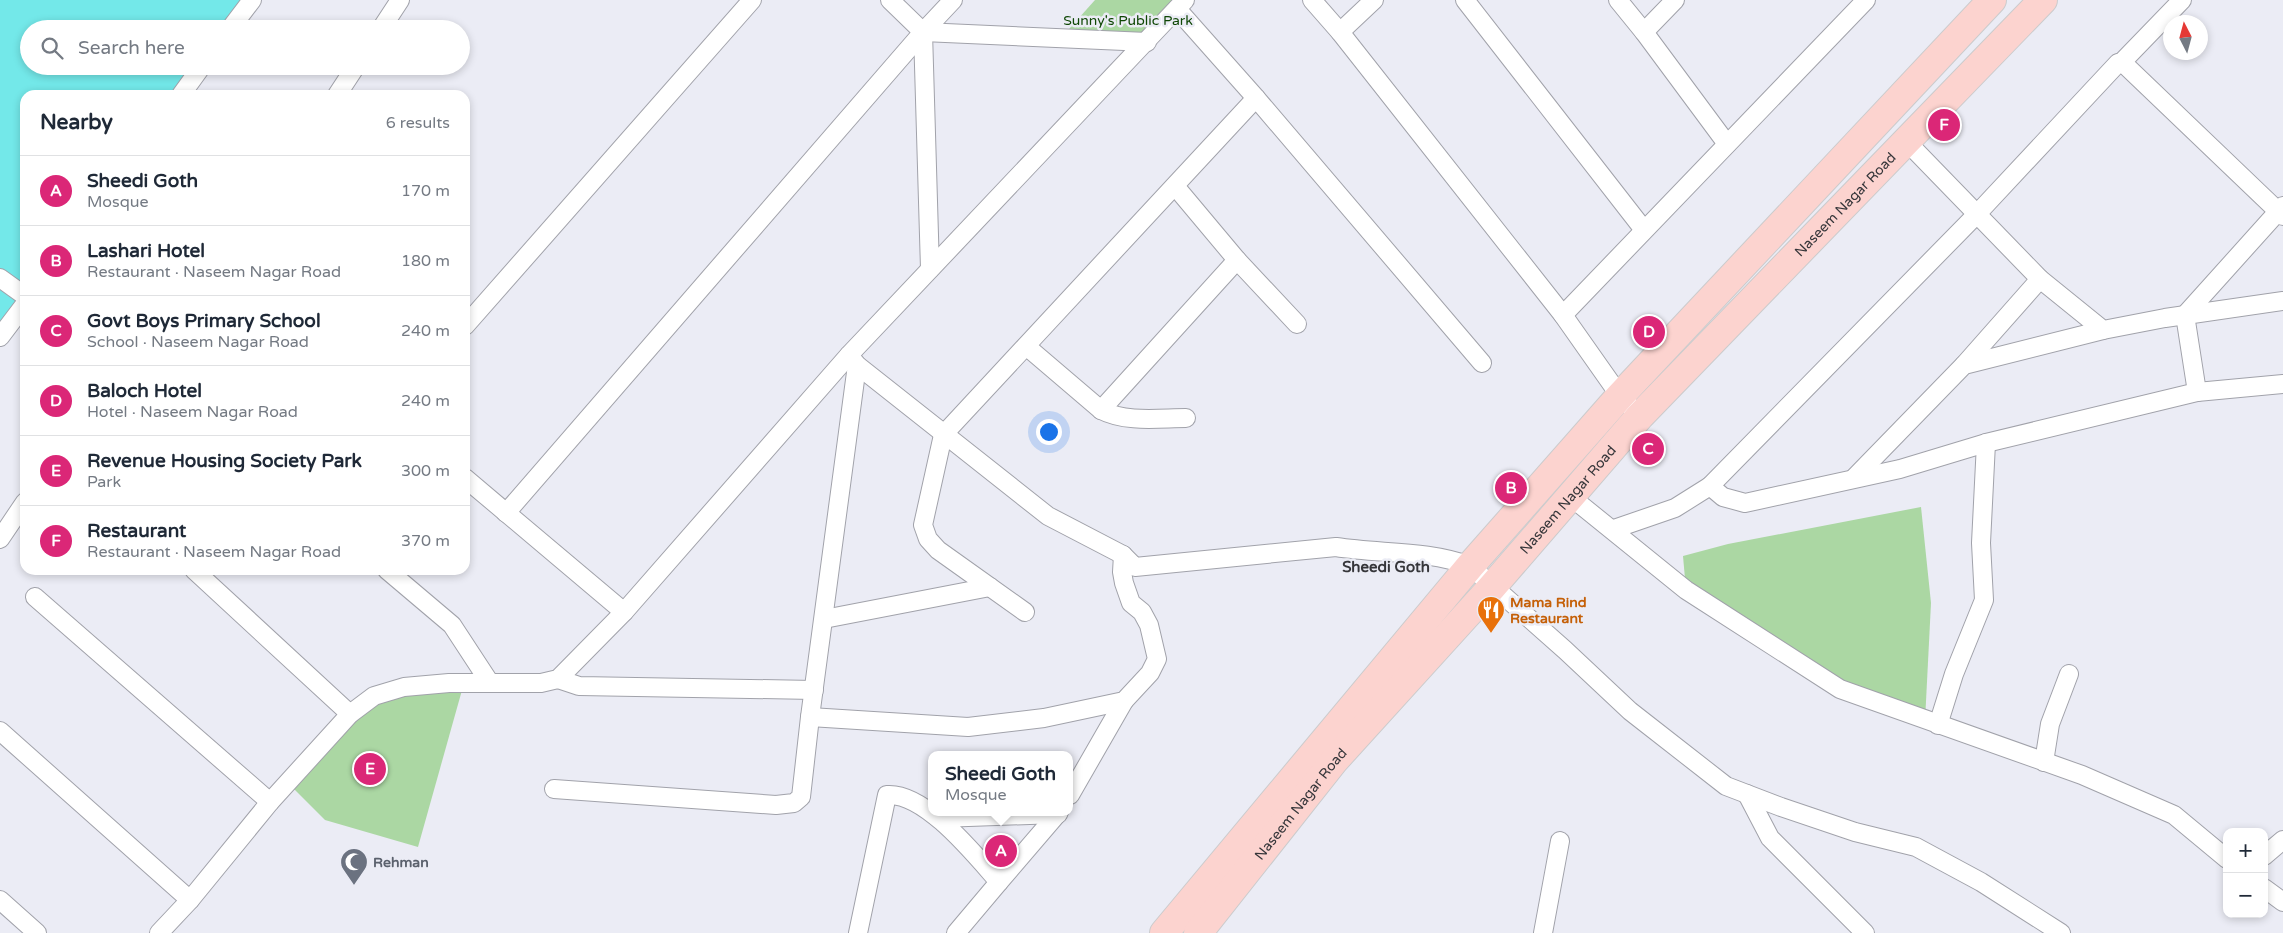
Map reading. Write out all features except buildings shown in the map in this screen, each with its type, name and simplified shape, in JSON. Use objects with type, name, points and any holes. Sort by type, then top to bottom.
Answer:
[{"type":"main road","name":"Naseem Nagar Road","points":[[1164,933],[1470,566],[1620,396],[1992,0]]},
{"type":"main road","name":"Naseem Nagar Road","points":[[1198,933],[1334,761],[1492,587],[1640,416],[2043,0]]},
{"type":"street","points":[[237,20],[252,0]]},
{"type":"street","points":[[386,20],[400,0]]},
{"type":"street","points":[[470,320],[752,0]]},
{"type":"street","points":[[890,0],[923,32],[1147,42]]},
{"type":"street","points":[[506,513],[923,32],[953,0]]},
{"type":"street","points":[[1312,0],[1340,32],[1563,315],[1620,396],[1640,416]]},
{"type":"street","points":[[1340,32],[1374,0]]},
{"type":"street","points":[[1465,0],[1644,230]]},
{"type":"street","points":[[1618,0],[1727,144]]},
{"type":"street","points":[[1644,32],[1675,0]]},
{"type":"street","points":[[1563,315],[1866,0]]},
{"type":"street","points":[[1614,529],[1675,508],[1710,486],[1976,215],[2118,63],[2122,62],[2182,0]]},
{"type":"street","points":[[159,933],[190,900],[270,802],[350,714],[374,696],[404,687],[449,683],[542,683],[558,679],[624,612],[853,360],[930,268],[1147,42],[1181,4],[1256,98],[1482,363]]},
{"type":"street","points":[[923,32],[930,268]]},
{"type":"street","points":[[2122,62],[2281,211],[2185,315]]},
{"type":"street","points":[[185,90],[195,75]]},
{"type":"street","points":[[340,90],[350,75]]},
{"type":"street","points":[[1024,612],[928,539],[923,525],[943,435],[1256,98]]},
{"type":"street","points":[[1907,142],[1976,215],[2040,278],[2103,330]]},
{"type":"street","points":[[1175,186],[1238,260],[1297,324]]},
{"type":"street","points":[[1102,410],[1238,260]]},
{"type":"street","points":[[0,278],[20,292]]},
{"type":"street","points":[[1855,477],[1964,365],[2040,278]]},
{"type":"street","points":[[1964,365],[2103,330],[2185,315],[2283,301]]},
{"type":"street","points":[[0,337],[20,311]]},
{"type":"street","points":[[2185,315],[2198,392]]},
{"type":"street","points":[[1026,346],[1110,415],[1186,418]]},
{"type":"street","points":[[853,360],[943,435],[1048,516],[1123,555],[1135,567],[1336,547],[1431,556],[1455,560],[1470,566],[1565,650],[1630,711],[1726,786],[1855,832],[1916,847],[1981,882],[2062,933]]},
{"type":"street","points":[[554,789],[776,805],[794,804],[801,797],[824,619],[853,360]]},
{"type":"street","points":[[1710,486],[1724,497],[1745,503],[1855,477],[1900,469],[1986,443],[2198,392],[2283,384]]},
{"type":"street","points":[[1938,725],[1954,674],[1984,600],[1981,543],[1986,443]]},
{"type":"street","points":[[470,482],[624,612]]},
{"type":"street","points":[[1571,496],[1614,529],[1686,590],[1840,689],[2082,776],[2174,815],[2223,856]]},
{"type":"street","points":[[0,539],[20,509]]},
{"type":"street","points":[[1073,790],[1124,701],[1150,673],[1157,660],[1149,625],[1142,612],[1131,603],[1124,583],[1122,572],[1123,555]]},
{"type":"street","points":[[199,575],[350,714]]},
{"type":"street","points":[[393,575],[452,625],[490,683]]},
{"type":"street","points":[[824,619],[990,587]]},
{"type":"street","points":[[35,597],[270,802]]},
{"type":"street","points":[[2044,762],[2050,724],[2069,674]]},
{"type":"street","points":[[558,679],[579,686],[814,690]]},
{"type":"street","points":[[810,717],[968,727],[1044,718],[1124,701]]},
{"type":"street","points":[[0,731],[190,900]]},
{"type":"street","points":[[858,933],[887,795],[898,794],[928,811]]},
{"type":"street","points":[[1746,794],[1770,838],[1865,933]]},
{"type":"street","points":[[936,816],[999,882]]},
{"type":"street","points":[[940,818],[987,816]]},
{"type":"street","points":[[956,933],[1055,816]]},
{"type":"street","points":[[2268,853],[2283,840]]},
{"type":"street","points":[[1543,933],[1560,841]]},
{"type":"street","points":[[2268,891],[2283,902]]},
{"type":"street","points":[[0,900],[38,933]]},
{"type":"green space","name":"Sunny's Public Park","points":[[1095,0],[1185,0],[1147,42],[1061,38]]},
{"type":"green space","points":[[1921,507],[1931,603],[1925,721],[1840,689],[1686,590],[1683,556],[1728,544]]},
{"type":"green space","points":[[464,683],[418,847],[325,820],[287,782],[374,696]]},
{"type":"water","points":[[0,0],[252,0],[237,20],[20,20],[20,75],[195,75],[185,90],[20,90],[20,311],[0,337]]},
{"type":"place","name":"Restaurant","points":[[1944,125]]},
{"type":"place","name":"Baloch Hotel","points":[[1649,332]]},
{"type":"place","name":"Govt Boys Primary School","points":[[1648,449]]},
{"type":"place","name":"Lashari Hotel","points":[[1511,488]]},
{"type":"place","name":"Mama Rind Restaurant","points":[[1491,634]]},
{"type":"place","name":"Revenue Housing Society Park","points":[[370,769]]},
{"type":"place","name":"Sheedi Goth","points":[[1001,851]]},
{"type":"place","name":"Rehman","points":[[354,886]]},
{"type":"district","name":"Sheedi Goth","points":[[1386,567]]}]
